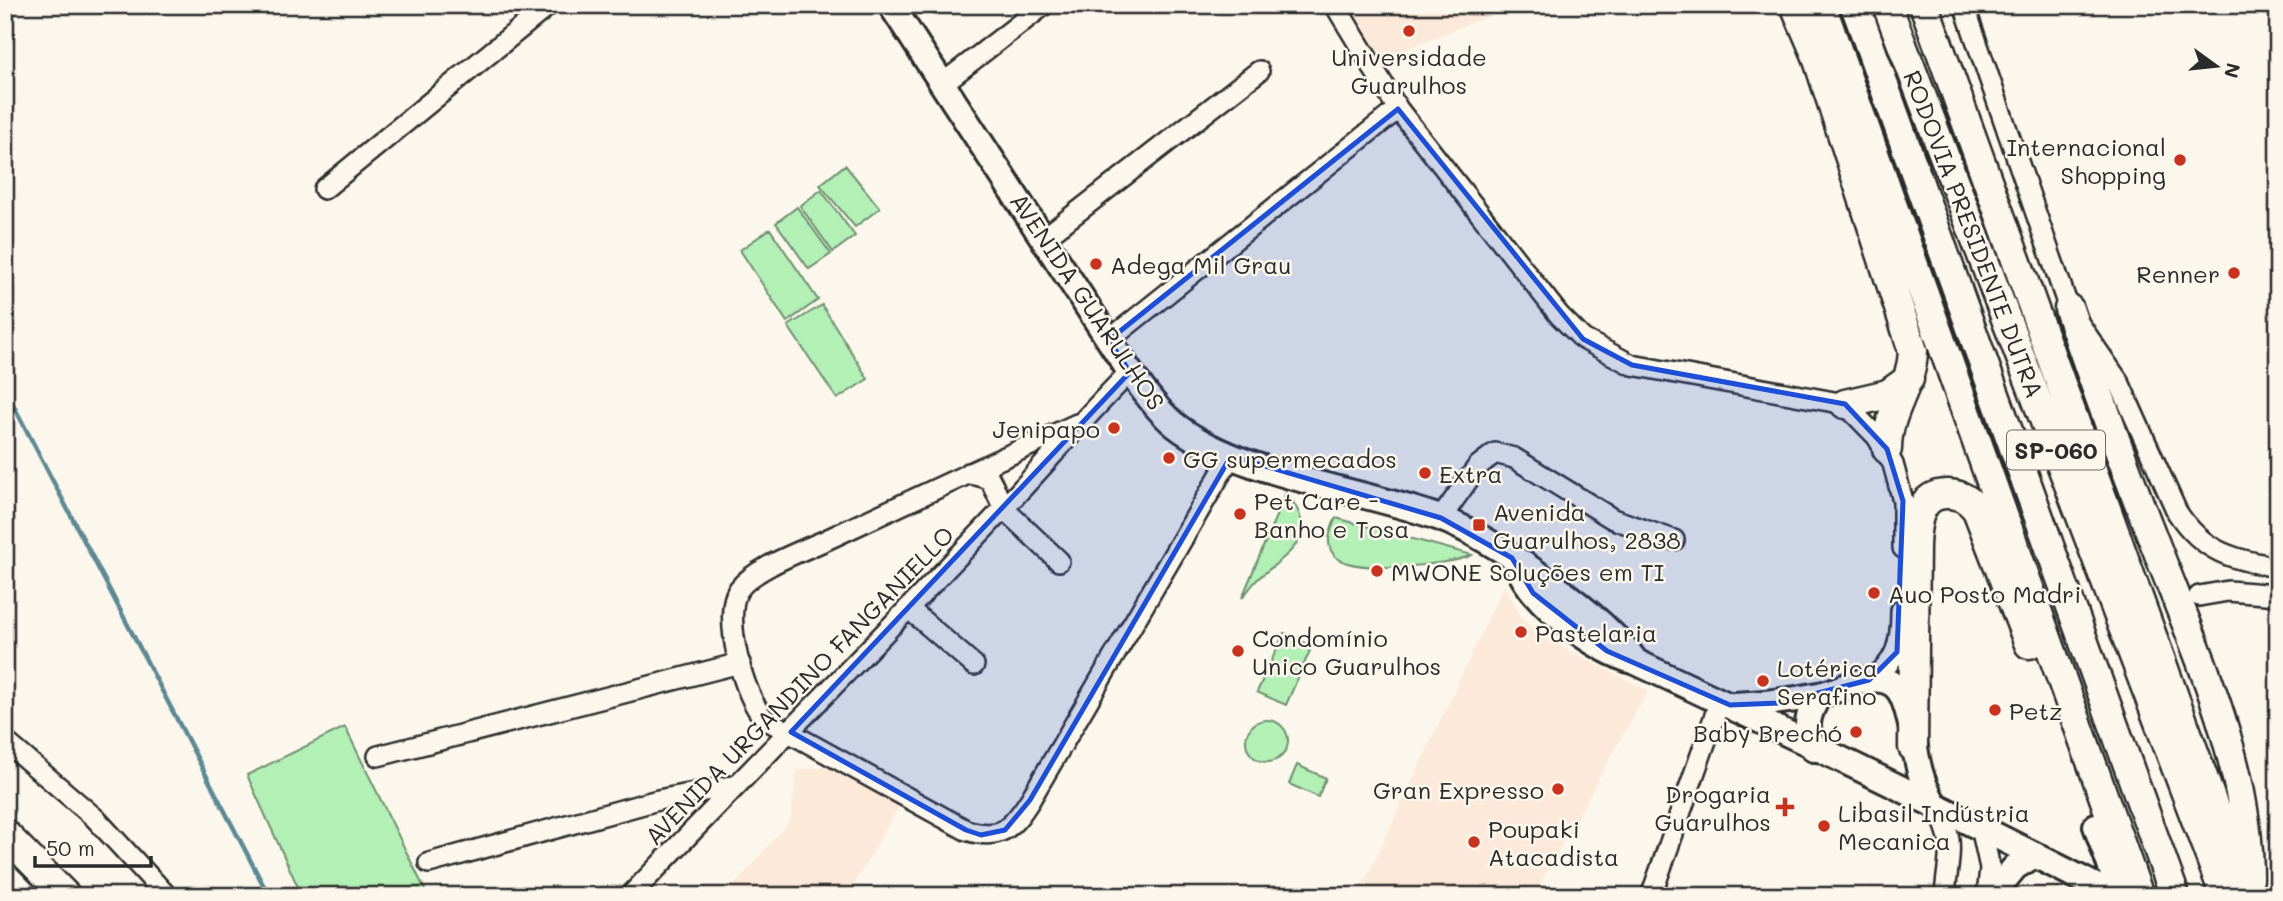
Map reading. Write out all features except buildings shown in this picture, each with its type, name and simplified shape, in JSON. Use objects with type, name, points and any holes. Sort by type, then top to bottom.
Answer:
[{"type":"highway","points":[[1795,5],[1816,54],[1910,336],[1913,351],[1909,379],[1891,415],[1887,449]]},
{"type":"highway","name":"SP-060","points":[[1821,5],[2126,884]]},
{"type":"highway","name":"RODOVIA PRESIDENTE DUTRA","points":[[1855,5],[2174,891]]},
{"type":"highway","name":"RODOVIA PRESIDENTE DUTRA","points":[[1887,5],[2225,896]]},
{"type":"highway","name":"RODOVIA PRESIDENTE DUTRA","points":[[1924,5],[2247,896]]},
{"type":"highway","points":[[2069,309],[2125,469],[2215,705],[2238,783],[2247,840],[2247,896]]},
{"type":"highway","points":[[1845,404],[1894,391],[1909,379]]},
{"type":"highway","points":[[1913,747],[1916,530],[1925,502],[1936,495],[1961,496],[1977,510],[2096,826],[2126,884]]},
{"type":"highway","points":[[5,834],[66,896]]},
{"type":"main road","name":"AVENIDA GUARULHOS","points":[[891,5],[1130,372],[1174,424],[1231,456],[1441,518],[1476,535],[1542,577],[1616,637],[1636,662],[1725,703],[1814,749],[1933,802],[2035,855],[2126,884]]},
{"type":"main road","points":[[1725,703],[1779,703],[1819,695],[1851,682],[1888,682],[1903,696],[1919,775],[1933,802]]},
{"type":"main road","points":[[1814,749],[1806,728],[1809,712],[1819,695]]},
{"type":"main road","points":[[2096,826],[2126,884]]},
{"type":"main road","points":[[1989,896],[2015,867],[2035,855]]},
{"type":"street","points":[[324,189],[550,5]]},
{"type":"street","points":[[942,84],[1044,5]]},
{"type":"street","points":[[1335,5],[1398,109],[1559,315],[1583,339],[1632,365],[1845,404],[1887,449],[1900,482],[1903,501],[1901,631],[1892,662],[1869,680]]},
{"type":"street","points":[[1964,5],[2069,309],[2119,382],[2177,512],[2187,528],[2208,547],[2278,567]]},
{"type":"street","points":[[1044,239],[1259,71]]},
{"type":"street","points":[[1110,340],[1398,109]]},
{"type":"street","name":"AVENIDA URGANDINO FANGANIELLO","points":[[630,896],[1004,509],[1077,424],[1130,372]]},
{"type":"street","points":[[1077,424],[754,575],[739,588],[734,599],[740,663],[756,710],[966,830],[981,835],[1005,830],[1030,800],[1231,456]]},
{"type":"street","points":[[1441,518],[1478,466],[1495,453],[1514,458],[1613,519],[1674,540]]},
{"type":"street","points":[[968,473],[990,480],[1004,509],[1059,561]]},
{"type":"street","points":[[2199,596],[2228,591],[2278,595]]},
{"type":"street","points":[[908,608],[974,665]]},
{"type":"street","points":[[378,756],[740,663]]},
{"type":"street","points":[[1651,896],[1725,703]]},
{"type":"street","points":[[5,741],[95,818],[167,896]]},
{"type":"street","points":[[429,863],[658,800],[736,785]]},
{"type":"street","points":[[1933,802],[1946,823],[1951,843],[1945,896]]},
{"type":"street","points":[[1981,827],[1990,868],[1989,896]]},
{"type":"highlighted area","points":[[1398,109],[1583,339],[1632,365],[1845,404],[1887,449],[1903,501],[1897,652],[1869,680],[1779,703],[1730,705],[1607,651],[1533,593],[1512,558],[1441,518],[1231,456],[1030,800],[1005,830],[981,835],[966,830],[791,732],[1130,372],[1109,340]]},
{"type":"shaded area","name":"Universidade Guarulhos","points":[[1347,5],[1516,5],[1381,59]]},
{"type":"shaded area","points":[[1504,585],[1524,621],[1545,638],[1648,691],[1533,896],[1358,896]]},
{"type":"shaded area","points":[[827,767],[900,805],[847,896],[725,896],[791,819],[797,770]]},
{"type":"green space","points":[[845,165],[880,208],[855,227],[820,185]]},
{"type":"green space","points":[[821,190],[855,236],[833,252],[800,206]]},
{"type":"green space","points":[[797,207],[831,254],[809,269],[776,223]]},
{"type":"green space","points":[[770,229],[818,300],[787,322],[740,250]]},
{"type":"green space","points":[[822,305],[868,379],[837,399],[788,326]]},
{"type":"green space","points":[[1286,492],[1296,507],[1302,531],[1292,549],[1257,579],[1242,598]]},
{"type":"green space","points":[[1336,518],[1472,555],[1403,567],[1348,563],[1337,558],[1330,549],[1330,534]]},
{"type":"green space","points":[[1284,633],[1312,646],[1286,705],[1257,692]]},
{"type":"green space","points":[[1267,720],[1282,726],[1288,741],[1282,756],[1267,762],[1252,756],[1246,741],[1252,726]]},
{"type":"green space","points":[[345,727],[428,896],[302,896],[247,775]]},
{"type":"green space","points":[[1297,765],[1326,778],[1318,797],[1289,784]]},
{"type":"waterway","points":[[5,389],[269,896]]},
{"type":"place","name":"Universidade Guarulhos","points":[[1409,31]]},
{"type":"place","name":"Internacional Shopping","points":[[2180,160]]},
{"type":"place","name":"Adega Mil Grau","points":[[1096,264]]},
{"type":"place","name":"Renner","points":[[2234,273]]},
{"type":"place","name":"Jenipapo","points":[[1114,428]]},
{"type":"place","name":"GG supermecados","points":[[1169,458]]},
{"type":"place","name":"Extra","points":[[1425,473]]},
{"type":"place","name":"Pet Care - Banho e Tosa","points":[[1240,514]]},
{"type":"place","name":"Avenida Guarulhos, 2838","points":[[1479,525]]},
{"type":"place","name":"MWONE Soluções em TI","points":[[1377,571]]},
{"type":"place","name":"Auo Posto Madri","points":[[1874,593]]},
{"type":"place","name":"Pastelaria","points":[[1521,632]]},
{"type":"place","name":"Condomínio Unico Guarulhos","points":[[1238,651]]},
{"type":"place","name":"Lotérica Serafino","points":[[1763,681]]},
{"type":"place","name":"Petz","points":[[1995,710]]},
{"type":"place","name":"Baby Brechó","points":[[1856,732]]},
{"type":"place","name":"Gran Expresso","points":[[1558,789]]},
{"type":"place","name":"Drogaria Guarulhos","points":[[1785,807]]},
{"type":"place","name":"Libasil Indústria Mecanica","points":[[1824,826]]},
{"type":"place","name":"Poupaki Atacadista","points":[[1474,842]]}]
